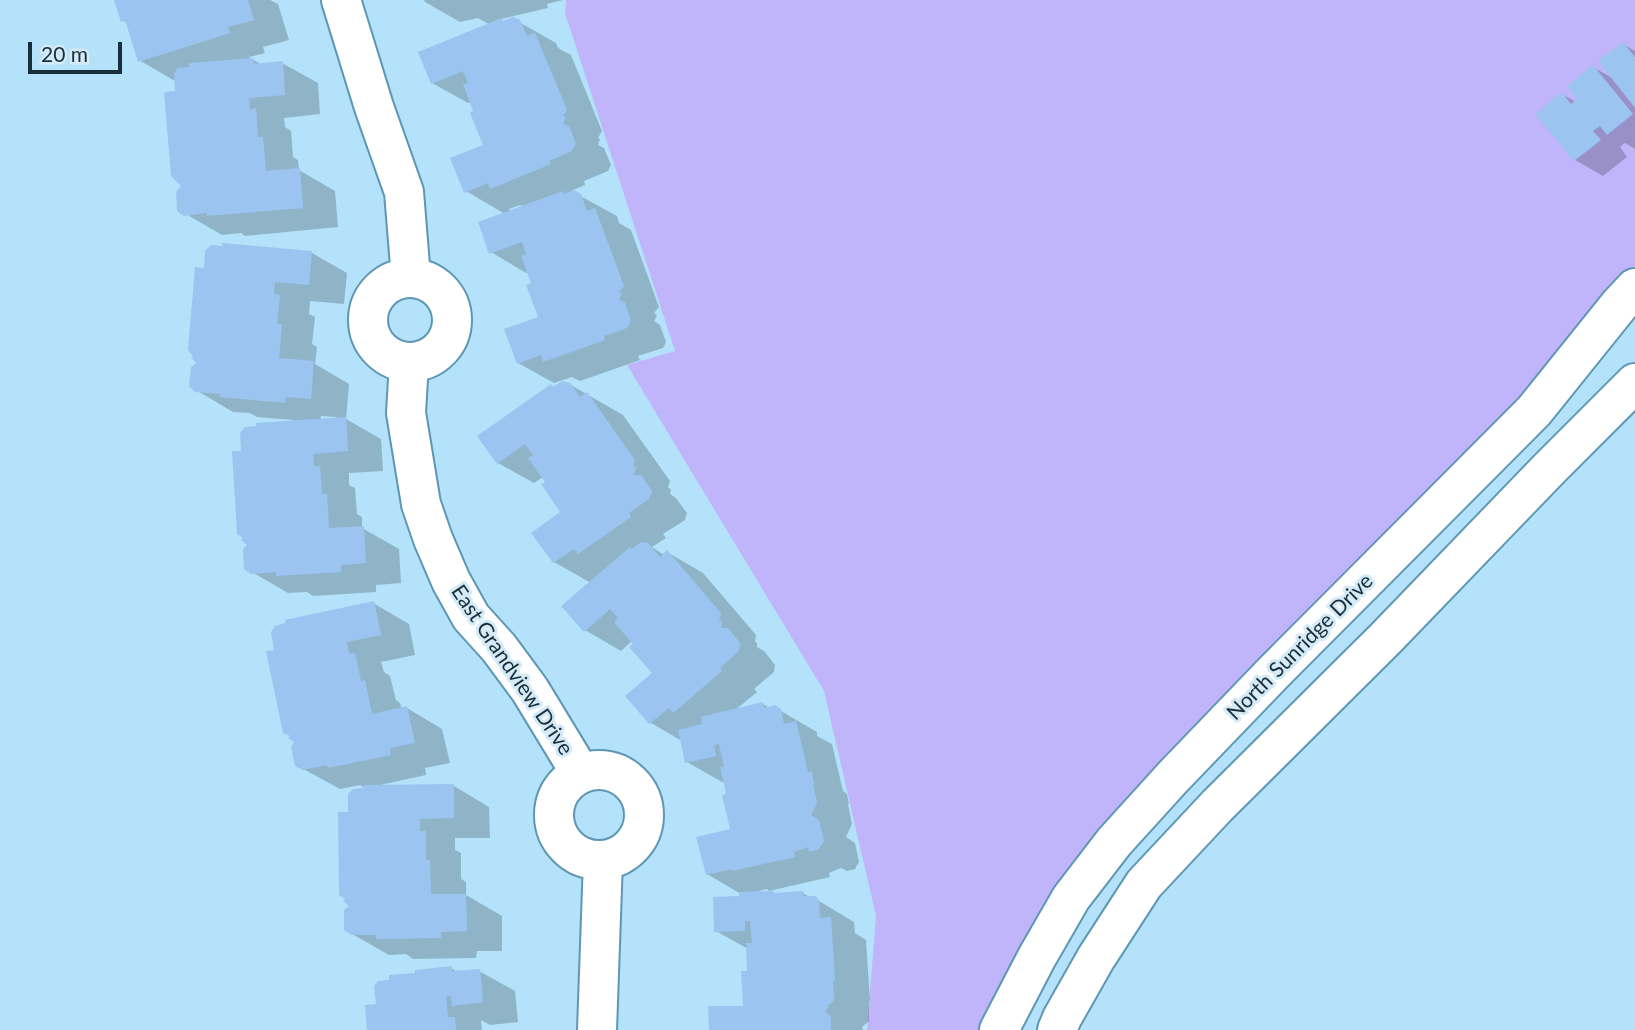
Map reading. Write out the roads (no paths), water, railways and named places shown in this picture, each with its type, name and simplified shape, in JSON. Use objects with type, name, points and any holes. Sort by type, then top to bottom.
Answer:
[{"type":"street","points":[[341,0],[404,192],[411,278]]},
{"type":"street","points":[[411,278],[424,280],[435,286],[450,308],[452,321],[443,345],[434,354],[409,362],[384,354],[375,344],[368,319],[370,306],[385,285],[397,279],[411,278]]},
{"type":"street","name":"North Sunridge Drive","points":[[999,1030],[1071,898],[1114,842],[1172,777],[1274,672],[1534,411],[1635,288]]},
{"type":"street","name":"East Grandview Drive","points":[[409,362],[406,413],[421,504],[433,539],[451,581],[471,617],[499,648],[530,690],[581,774]]},
{"type":"street","points":[[1057,1030],[1096,958],[1144,884],[1217,806],[1386,638],[1635,383]]},
{"type":"street","points":[[596,770],[611,771],[626,778],[637,789],[643,803],[644,819],[640,834],[631,847],[618,856],[603,860],[576,854],[558,833],[555,819],[555,805],[569,781],[596,770]]},
{"type":"street","points":[[597,1030],[603,860]]}]
